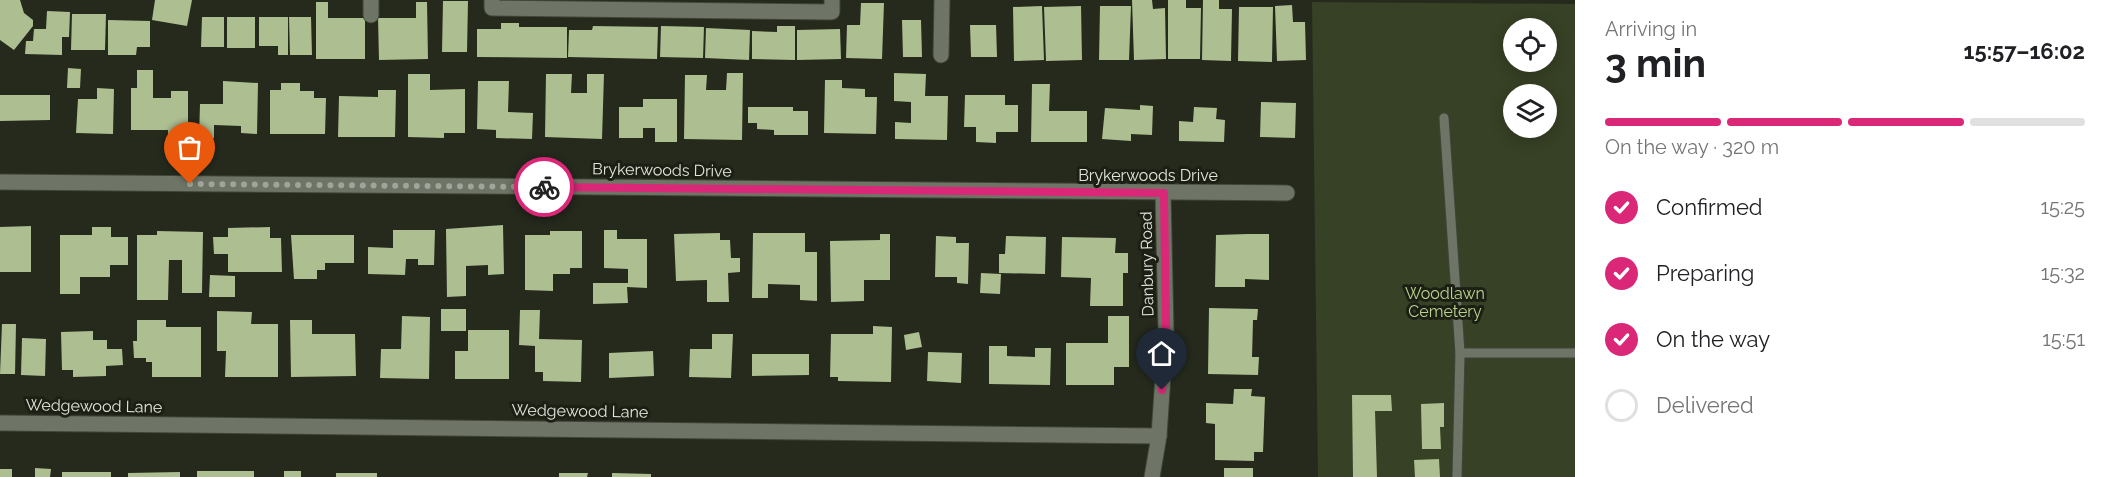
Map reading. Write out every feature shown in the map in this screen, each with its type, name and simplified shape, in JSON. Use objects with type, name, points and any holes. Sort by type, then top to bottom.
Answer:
[{"type":"street","points":[[941,55],[942,0]]},
{"type":"street","points":[[492,4],[832,6]]},
{"type":"street","name":"Brykerwoods Drive","points":[[0,182],[1287,193]]},
{"type":"street","name":"Danbury Road","points":[[1152,477],[1159,436],[1166,330],[1164,193]]},
{"type":"street","name":"Wedgewood Lane","points":[[0,423],[1159,436]]},
{"type":"lane","points":[[1444,118],[1460,353],[1457,477]]},
{"type":"lane","points":[[1460,353],[1575,352]]},
{"type":"green space","name":"Woodlawn Cemetery","points":[[1312,2],[1575,4],[1575,477],[1318,477]]},
{"type":"building","points":[[0,0],[20,0],[24,13],[33,20],[33,26],[14,50],[0,40]]},
{"type":"building","points":[[155,0],[192,0],[187,26],[152,20]]},
{"type":"building","points":[[1132,0],[1152,0],[1153,9],[1165,8],[1166,59],[1134,60]]},
{"type":"building","points":[[1168,0],[1186,0],[1186,8],[1201,8],[1200,59],[1168,59]]},
{"type":"building","points":[[1203,0],[1219,0],[1219,9],[1232,9],[1231,61],[1202,60]]},
{"type":"building","points":[[443,1],[468,1],[467,52],[442,52]]},
{"type":"building","points":[[316,2],[328,2],[328,18],[365,18],[365,59],[316,59]]},
{"type":"building","points":[[416,2],[427,2],[428,59],[379,60],[378,18],[416,18]]},
{"type":"building","points":[[861,3],[884,3],[882,59],[846,58],[847,25],[860,25]]},
{"type":"building","points":[[1292,5],[1293,22],[1305,22],[1306,60],[1277,61],[1275,6]]},
{"type":"building","points":[[1042,6],[1044,60],[1014,61],[1013,7]]},
{"type":"building","points":[[1081,6],[1082,60],[1046,61],[1044,7]]},
{"type":"building","points":[[1100,6],[1131,6],[1129,60],[1099,60]]},
{"type":"building","points":[[1239,7],[1273,7],[1272,62],[1238,61]]},
{"type":"building","points":[[47,11],[70,12],[69,37],[62,37],[62,55],[25,54],[26,41],[33,41],[34,29],[46,29]]},
{"type":"building","points":[[72,14],[106,14],[105,50],[71,50]]},
{"type":"building","points":[[202,17],[224,17],[224,47],[201,47]]},
{"type":"building","points":[[227,17],[255,17],[255,48],[227,48]]},
{"type":"building","points":[[259,17],[288,17],[288,55],[278,55],[278,46],[259,46]]},
{"type":"building","points":[[289,17],[311,17],[312,55],[290,55]]},
{"type":"building","points":[[108,20],[150,21],[150,47],[137,47],[136,55],[108,55]]},
{"type":"building","points":[[902,20],[921,20],[922,57],[903,57]]},
{"type":"building","points":[[501,23],[519,23],[519,27],[567,27],[567,58],[477,57],[477,29],[501,29]]},
{"type":"building","points":[[970,25],[996,25],[997,57],[971,57]]},
{"type":"building","points":[[593,26],[658,27],[657,59],[568,57],[569,30],[592,30]]},
{"type":"building","points":[[661,26],[704,27],[703,58],[660,57]]},
{"type":"building","points":[[777,26],[795,26],[795,60],[752,59],[752,31],[777,32]]},
{"type":"building","points":[[706,28],[750,30],[749,60],[705,58]]},
{"type":"building","points":[[840,29],[841,59],[797,60],[797,30]]},
{"type":"building","points":[[68,68],[81,69],[80,88],[67,88]]},
{"type":"building","points":[[137,70],[153,70],[153,98],[171,98],[171,91],[188,91],[188,138],[168,138],[168,130],[131,130],[131,88],[137,88]]},
{"type":"building","points":[[727,73],[743,73],[742,140],[684,139],[685,75],[707,75],[706,90],[726,90]]},
{"type":"building","points":[[894,73],[926,74],[925,96],[948,96],[947,140],[895,139],[895,122],[911,123],[911,102],[894,101]]},
{"type":"building","points":[[408,74],[430,74],[430,90],[465,89],[465,133],[444,133],[444,138],[408,137]]},
{"type":"building","points":[[546,74],[572,74],[571,93],[587,93],[587,74],[604,74],[602,139],[545,137]]},
{"type":"building","points":[[825,80],[842,80],[842,88],[865,89],[865,97],[877,97],[876,134],[824,133]]},
{"type":"building","points":[[223,81],[258,83],[257,134],[241,133],[241,126],[214,125],[214,138],[199,138],[200,104],[223,104]]},
{"type":"building","points":[[478,81],[509,81],[508,112],[533,113],[532,139],[496,138],[496,130],[477,129]]},
{"type":"building","points":[[281,83],[300,83],[300,91],[314,91],[314,98],[326,98],[325,134],[270,134],[270,90],[281,90]]},
{"type":"building","points":[[1032,84],[1050,84],[1049,111],[1087,111],[1087,142],[1031,142]]},
{"type":"building","points":[[97,88],[114,89],[113,134],[76,133],[78,99],[97,99]]},
{"type":"building","points":[[378,90],[396,90],[395,137],[338,137],[339,96],[378,97]]},
{"type":"building","points":[[0,95],[50,95],[50,120],[0,121]]},
{"type":"building","points":[[965,95],[1005,95],[1005,105],[1018,105],[1018,132],[996,132],[996,143],[976,142],[976,127],[964,127]]},
{"type":"building","points":[[643,99],[677,99],[677,142],[655,142],[655,128],[643,128],[643,138],[619,138],[619,107],[643,107]]},
{"type":"building","points":[[1261,102],[1296,103],[1295,138],[1260,137]]},
{"type":"building","points":[[1140,105],[1153,106],[1152,135],[1131,134],[1131,141],[1102,139],[1105,108],[1140,110]]},
{"type":"building","points":[[748,107],[793,107],[793,111],[808,111],[808,135],[774,135],[774,130],[757,129],[757,123],[748,123]]},
{"type":"building","points":[[1194,107],[1217,108],[1216,119],[1225,120],[1224,142],[1179,141],[1179,121],[1193,122]]},
{"type":"building","points":[[503,225],[504,274],[488,275],[488,265],[466,266],[466,296],[447,297],[446,229]]},
{"type":"building","points":[[31,226],[31,272],[0,272],[0,227]]},
{"type":"building","points":[[92,227],[111,227],[111,237],[128,237],[128,265],[110,265],[110,277],[80,277],[80,294],[60,294],[60,235],[92,235]]},
{"type":"building","points":[[270,227],[270,238],[281,238],[282,272],[228,272],[228,254],[214,254],[213,237],[228,237],[228,228]]},
{"type":"building","points":[[393,230],[435,230],[434,265],[418,265],[418,259],[406,259],[405,275],[368,274],[368,247],[393,248]]},
{"type":"building","points":[[604,230],[617,230],[617,239],[647,239],[647,288],[627,287],[628,303],[593,304],[593,283],[628,283],[628,269],[604,268]]},
{"type":"building","points":[[157,231],[203,232],[202,293],[182,293],[182,260],[169,260],[168,300],[137,300],[137,235],[157,235]]},
{"type":"building","points":[[550,231],[582,231],[582,268],[570,268],[570,274],[553,274],[553,291],[525,290],[525,235],[550,235]]},
{"type":"building","points":[[720,233],[720,240],[730,240],[731,258],[740,258],[740,272],[728,273],[729,302],[707,302],[707,280],[676,281],[674,234]]},
{"type":"building","points":[[753,233],[805,233],[805,252],[817,252],[817,301],[800,300],[800,285],[768,284],[768,298],[752,298]]},
{"type":"building","points":[[880,234],[890,234],[890,280],[864,280],[864,301],[831,302],[830,241],[880,240]]},
{"type":"building","points":[[1269,234],[1269,280],[1245,279],[1245,287],[1215,287],[1216,235]]},
{"type":"building","points":[[291,235],[354,235],[354,263],[325,263],[325,270],[317,270],[317,279],[294,279]]},
{"type":"building","points":[[936,236],[956,237],[956,243],[969,243],[968,284],[957,283],[957,277],[935,277]]},
{"type":"building","points":[[1006,236],[1046,237],[1045,274],[999,273],[999,254],[1005,254]]},
{"type":"building","points":[[1062,237],[1116,238],[1115,253],[1128,253],[1128,273],[1123,273],[1123,306],[1090,306],[1091,278],[1061,277]]},
{"type":"building","points":[[981,273],[1001,274],[1000,294],[980,293]]},
{"type":"building","points":[[210,275],[235,276],[235,297],[209,297]]},
{"type":"building","points":[[1209,308],[1258,309],[1257,320],[1253,320],[1252,357],[1259,357],[1258,375],[1208,374]]},
{"type":"building","points":[[441,309],[466,309],[466,331],[441,331]]},
{"type":"building","points":[[520,310],[540,310],[539,339],[582,340],[581,382],[543,381],[543,372],[535,372],[535,346],[519,345]]},
{"type":"building","points":[[217,311],[252,312],[251,324],[278,324],[278,377],[225,377],[226,351],[217,351]]},
{"type":"building","points":[[402,316],[430,317],[429,379],[380,378],[381,349],[401,349]]},
{"type":"building","points":[[1108,316],[1129,316],[1129,367],[1114,367],[1114,385],[1066,385],[1066,343],[1108,343]]},
{"type":"building","points":[[137,320],[166,320],[166,327],[201,327],[201,377],[152,377],[152,362],[146,362],[146,358],[134,358],[133,341],[137,341]]},
{"type":"building","points":[[290,320],[312,320],[312,334],[355,334],[356,376],[291,377]]},
{"type":"building","points":[[2,324],[16,324],[15,374],[0,374]]},
{"type":"building","points":[[873,326],[892,327],[891,382],[838,381],[838,377],[830,377],[831,334],[873,334]]},
{"type":"building","points":[[468,330],[509,330],[509,379],[455,379],[455,351],[468,351]]},
{"type":"building","points":[[93,331],[93,340],[107,340],[107,349],[122,349],[123,365],[106,366],[106,376],[73,377],[73,370],[62,370],[61,332]]},
{"type":"building","points":[[919,332],[922,347],[906,350],[904,335]]},
{"type":"building","points":[[712,334],[733,334],[731,378],[689,377],[690,349],[712,349]]},
{"type":"building","points":[[22,338],[46,339],[45,376],[21,375]]},
{"type":"building","points":[[989,346],[1007,346],[1007,356],[1035,357],[1035,348],[1051,348],[1050,385],[989,384]]},
{"type":"building","points":[[653,351],[654,376],[609,378],[609,353]]},
{"type":"building","points":[[928,352],[962,353],[961,383],[927,381]]},
{"type":"building","points":[[752,354],[809,354],[809,375],[752,376]]},
{"type":"building","points":[[1234,389],[1252,389],[1251,396],[1265,397],[1263,452],[1254,452],[1254,461],[1215,460],[1215,424],[1206,423],[1206,403],[1233,404]]},
{"type":"building","points":[[1352,395],[1391,395],[1392,411],[1375,411],[1377,477],[1353,477]]},
{"type":"building","points":[[1444,403],[1444,427],[1440,427],[1441,449],[1422,449],[1421,404]]},
{"type":"building","points":[[1439,459],[1440,477],[1415,477],[1414,460]]},
{"type":"building","points":[[35,468],[51,469],[50,477],[35,477]]},
{"type":"building","points":[[1224,468],[1253,468],[1253,477],[1224,477]]},
{"type":"building","points":[[0,469],[12,469],[12,477],[0,477]]},
{"type":"building","points":[[197,471],[254,471],[254,477],[197,477]]},
{"type":"building","points":[[284,471],[301,471],[301,477],[284,477]]},
{"type":"building","points":[[62,472],[111,472],[111,477],[62,477]]},
{"type":"building","points":[[180,472],[180,477],[128,477],[128,473]]},
{"type":"building","points":[[336,473],[377,473],[377,477],[336,477]]},
{"type":"building","points":[[559,473],[588,473],[587,477],[559,477]]},
{"type":"building","points":[[612,473],[651,474],[651,477],[612,477]]},
{"type":"way so far","points":[[190,184],[544,187]]},
{"type":"route","points":[[544,187],[1164,193],[1166,330],[1162,390]]}]
